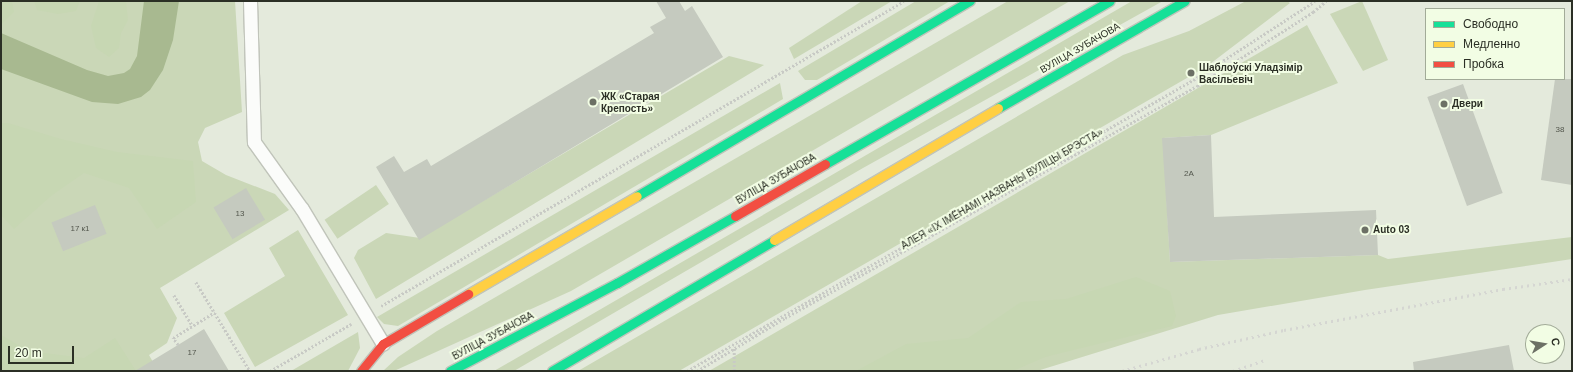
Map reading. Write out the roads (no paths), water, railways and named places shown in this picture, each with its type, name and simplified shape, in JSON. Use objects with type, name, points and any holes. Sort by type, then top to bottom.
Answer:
[{"type":"main road","points":[[361,371],[383,344],[970,1]]},
{"type":"main road","name":"ВУЛІЦА ЗУБАЧОВА","points":[[450,371],[617,283],[1110,1]]},
{"type":"main road","name":"ВУЛІЦА ЗУБАЧОВА","points":[[552,371],[650,315],[978,119],[1185,1]]},
{"type":"lane","points":[[250,1],[254,142],[302,209],[383,344]]},
{"type":"railway","points":[[1122,371],[1199,349],[1284,330],[1503,289],[1572,279]]},
{"type":"railway","points":[[1233,371],[1265,360]]},
{"type":"place","name":"Шаблоўскі Уладзімір Васільевіч","points":[[1191,73]]},
{"type":"place","name":"ЖК «Старая Крепость»","points":[[593,102]]},
{"type":"place","name":"Двери","points":[[1444,104]]},
{"type":"place","name":"Auto 03","points":[[1365,230]]}]
